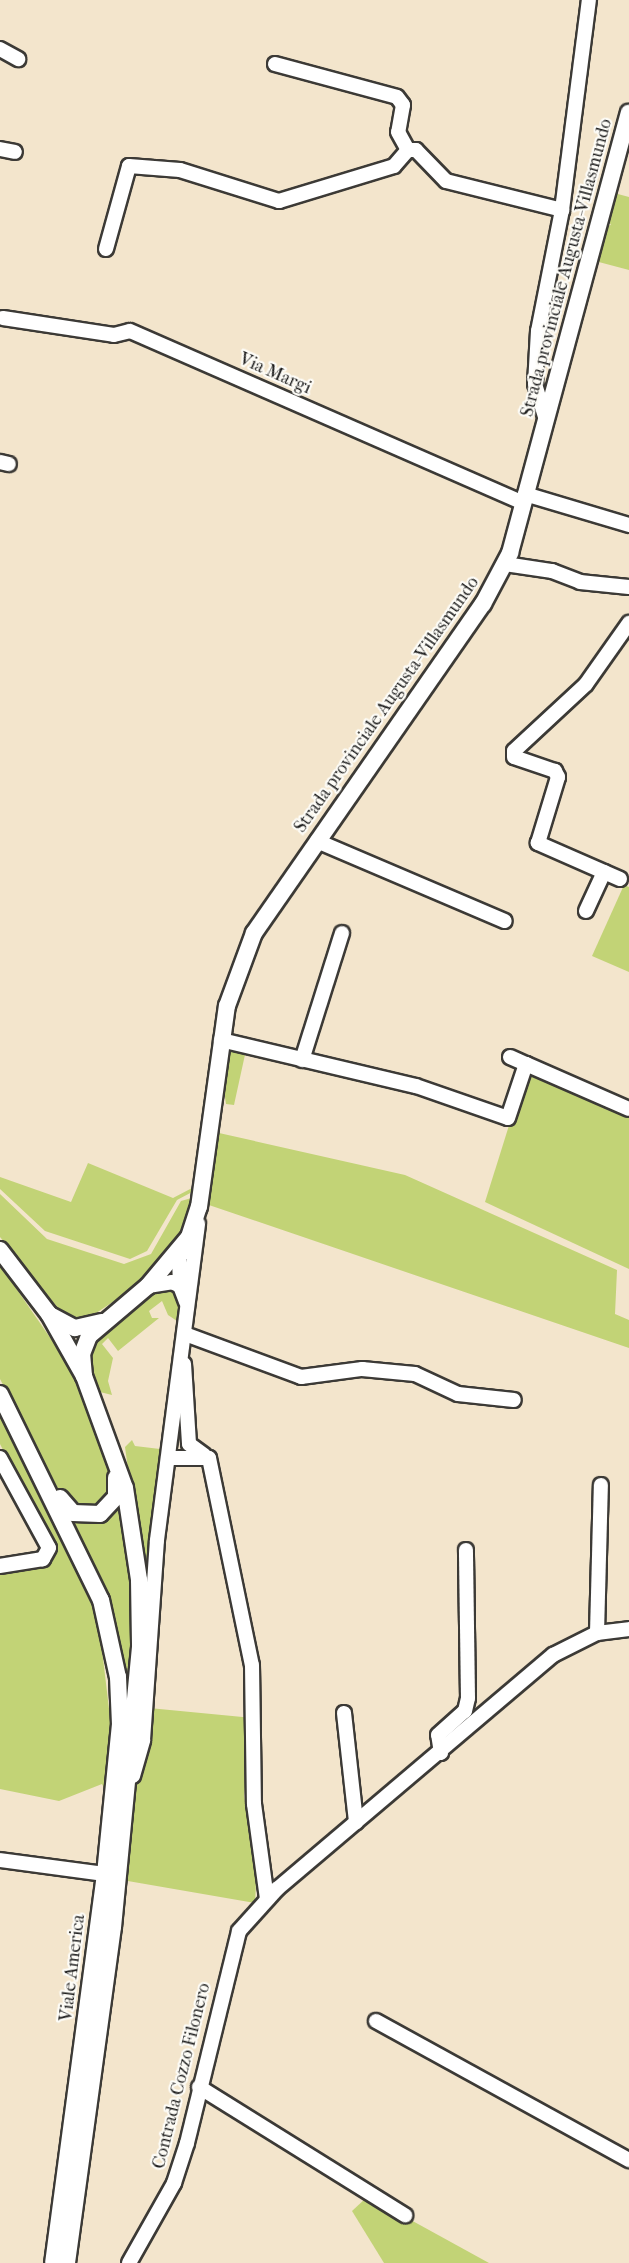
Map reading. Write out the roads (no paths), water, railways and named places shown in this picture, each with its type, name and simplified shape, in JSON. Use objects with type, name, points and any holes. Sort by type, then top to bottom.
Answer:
[{"type":"main road","name":"Strada provinciale Augusta-Villasmundo","points":[[104,1321],[186,1255],[199,1207],[227,1006],[254,933],[483,604],[505,564],[629,113]]},
{"type":"main road","points":[[0,1394],[49,1486],[74,1513],[100,1514],[116,1497],[114,1454],[84,1376],[49,1314],[2,1250]]},
{"type":"main road","points":[[49,1314],[75,1328],[104,1321]]},
{"type":"main road","points":[[84,1376],[85,1342],[104,1321]]},
{"type":"main road","name":"Viale America","points":[[67,2263],[124,1807],[140,1614],[129,1506],[114,1454]]},
{"type":"main road","name":"Viale America","points":[[49,1486],[101,1600],[118,1677],[120,1724],[105,1874],[53,2263]]},
{"type":"street","points":[[546,419],[535,384],[538,331],[562,210],[589,0]]},
{"type":"street","points":[[0,49],[18,58]]},
{"type":"street","points":[[275,64],[397,97],[403,105],[398,132],[408,150],[421,154],[447,181],[562,210]]},
{"type":"street","points":[[0,149],[15,152]]},
{"type":"street","points":[[106,249],[129,166],[180,170],[279,201],[394,166],[408,150]]},
{"type":"street","name":"Via Margi","points":[[3,318],[114,335],[129,331],[524,498],[629,525]]},
{"type":"street","points":[[505,564],[552,571],[580,582],[629,586]]},
{"type":"street","points":[[620,879],[538,843],[558,777],[555,771],[514,756],[514,751],[586,684],[629,623]]},
{"type":"street","points":[[317,841],[505,921]]},
{"type":"street","points":[[586,910],[604,872]]},
{"type":"street","points":[[302,1060],[342,933]]},
{"type":"street","points":[[222,1040],[416,1086],[508,1118],[526,1064]]},
{"type":"street","points":[[510,1057],[629,1109]]},
{"type":"street","points":[[186,1255],[180,1286],[188,1307]]},
{"type":"street","points":[[124,1807],[142,1740],[168,1458],[188,1307],[186,1255]]},
{"type":"street","points":[[148,1286],[165,1281],[180,1286]]},
{"type":"street","points":[[185,1334],[301,1377],[362,1369],[415,1374],[458,1394],[514,1400]]},
{"type":"street","points":[[182,1356],[189,1383],[189,1444],[204,1455],[250,1649],[256,1718],[254,1804],[267,1899]]},
{"type":"street","points":[[168,1458],[204,1455]]},
{"type":"street","points":[[0,1458],[49,1548],[43,1559],[0,1566]]},
{"type":"street","points":[[597,1633],[601,1485]]},
{"type":"street","points":[[441,1753],[438,1735],[465,1711],[468,1698],[466,1550]]},
{"type":"street","name":"Contrada Cozzo Filonero","points":[[129,2263],[174,2183],[235,1939],[267,1899],[441,1753],[553,1655],[597,1633],[629,1629]]},
{"type":"street","points":[[344,1713],[356,1822]]},
{"type":"street","points":[[0,1860],[105,1874]]},
{"type":"street","points":[[376,2021],[629,2160]]},
{"type":"street","points":[[199,2087],[405,2215]]}]
